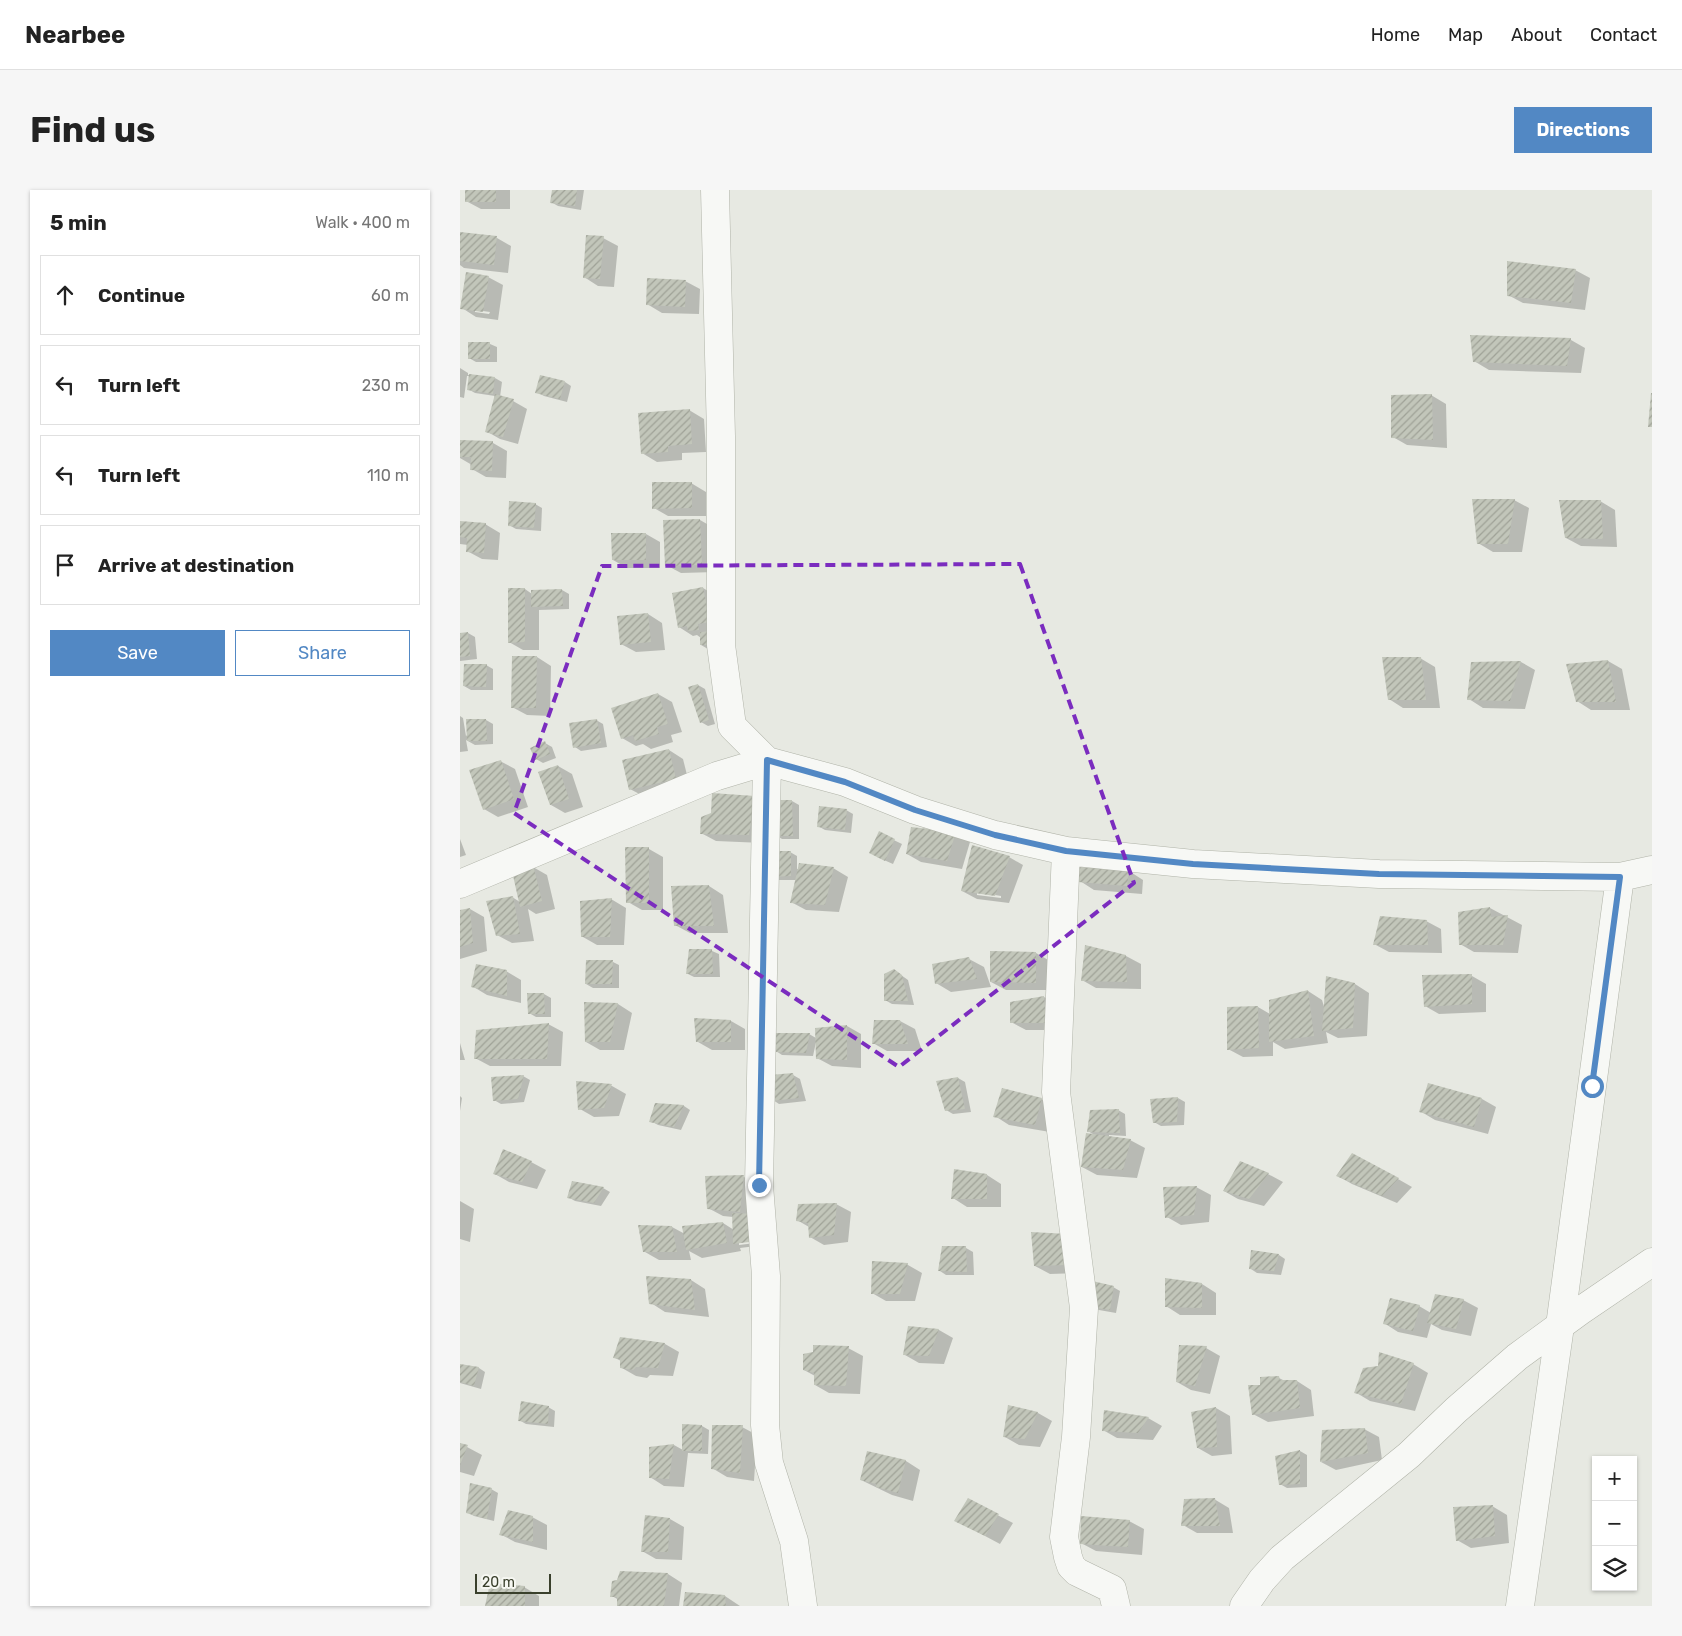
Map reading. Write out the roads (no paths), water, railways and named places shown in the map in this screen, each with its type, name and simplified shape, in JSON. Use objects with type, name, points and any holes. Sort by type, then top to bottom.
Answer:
[{"type":"street","points":[[715,190],[721,436],[722,645],[732,726],[767,760],[845,782],[915,810],[995,835],[1066,851],[1193,864],[1379,874],[1620,877],[1652,870]]},
{"type":"street","points":[[460,884],[717,776],[767,760]]},
{"type":"street","points":[[767,760],[759,1185],[766,1276],[766,1426],[769,1463],[794,1542],[803,1606]]},
{"type":"street","points":[[1066,851],[1056,1092],[1084,1308],[1076,1437],[1064,1537],[1071,1566],[1077,1572],[1112,1589],[1116,1606]]},
{"type":"street","points":[[1520,1606],[1560,1326],[1620,877]]},
{"type":"street","points":[[1244,1606],[1262,1580],[1282,1558],[1409,1455],[1456,1410],[1517,1357],[1652,1262]]}]
